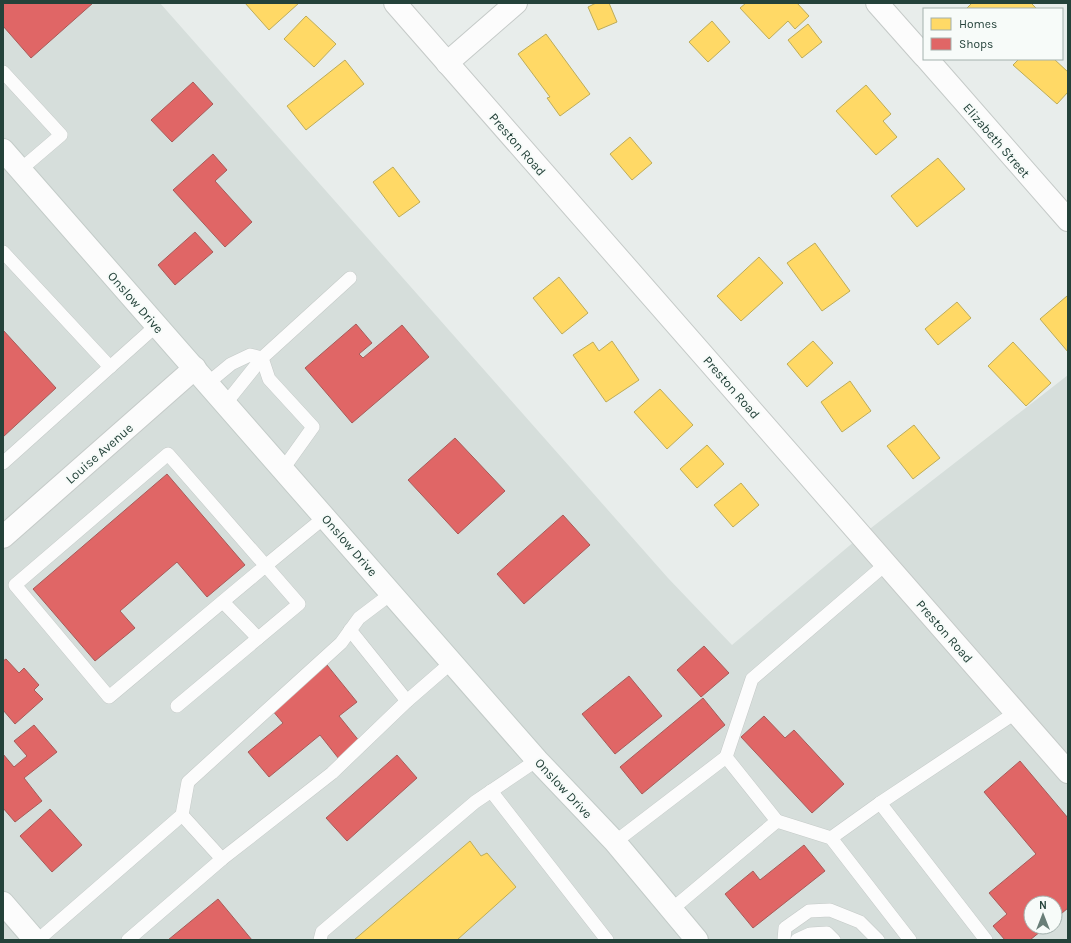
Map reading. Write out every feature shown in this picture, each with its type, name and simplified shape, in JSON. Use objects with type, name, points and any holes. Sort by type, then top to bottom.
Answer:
[{"type":"street","name":"Preston Road","points":[[395,3],[887,563],[1015,713],[1068,772]]},
{"type":"street","points":[[447,64],[516,3]]},
{"type":"street","points":[[877,3],[923,55]]},
{"type":"street","name":"Elizabeth Street","points":[[928,60],[1068,220]]},
{"type":"street","name":"Onslow Drive","points":[[3,150],[537,760],[614,842],[697,940]]},
{"type":"street","name":"Louise Avenue","points":[[3,537],[201,376]]},
{"type":"street","points":[[3,903],[36,940]]},
{"type":"lane","points":[[3,72],[62,135],[20,170]]},
{"type":"lane","points":[[3,252],[110,367]]},
{"type":"lane","points":[[226,403],[262,358],[350,278]]},
{"type":"lane","points":[[3,463],[157,325]]},
{"type":"lane","points":[[201,376],[250,355],[262,358]]},
{"type":"lane","points":[[262,358],[269,379],[313,427],[283,469]]},
{"type":"lane","points":[[177,706],[299,604],[266,566],[168,454],[14,585],[109,697],[266,566],[325,517]]},
{"type":"lane","points":[[614,842],[726,757],[752,679],[887,563]]},
{"type":"lane","points":[[36,940],[182,815],[188,782],[341,643],[359,618],[392,593]]},
{"type":"lane","points":[[223,602],[258,638]]},
{"type":"lane","points":[[350,630],[407,701]]},
{"type":"lane","points":[[128,940],[222,859],[332,773],[407,701],[452,662]]},
{"type":"lane","points":[[831,838],[880,802],[1015,713]]},
{"type":"lane","points":[[726,757],[777,821],[831,838],[910,940]]},
{"type":"lane","points":[[320,940],[322,932],[434,836],[491,791],[537,760]]},
{"type":"lane","points":[[491,791],[607,940]]},
{"type":"lane","points":[[880,802],[986,940]]},
{"type":"lane","points":[[182,815],[222,859]]},
{"type":"lane","points":[[671,910],[777,821]]},
{"type":"lane","points":[[784,940],[784,928],[809,911],[830,910],[860,922],[878,940]]},
{"type":"lane","points":[[797,940],[810,934],[827,933],[834,940]]},
{"type":"shaded area","points":[[3,3],[160,3],[668,578],[732,645],[862,535],[1068,375],[1068,940],[3,940]]},
{"type":"building: Homes","points":[[245,3],[299,3],[269,30]]},
{"type":"building: Homes","points":[[596,3],[609,3],[617,22],[598,30],[588,7]]},
{"type":"building: Homes","points":[[746,3],[797,3],[809,16],[795,29],[788,21],[769,39],[740,8]]},
{"type":"building: Homes","points":[[972,3],[1031,3],[1036,8],[967,8]]},
{"type":"building: Homes","points":[[306,16],[336,44],[314,67],[284,39]]},
{"type":"building: Homes","points":[[712,21],[730,42],[708,62],[689,42]]},
{"type":"building: Homes","points":[[808,24],[822,42],[802,58],[788,40]]},
{"type":"building: Homes","points":[[546,34],[590,94],[560,116],[547,98],[550,97],[518,54]]},
{"type":"building: Homes","points":[[345,60],[364,84],[306,130],[287,106]]},
{"type":"building: Homes","points":[[1018,60],[1055,60],[1068,72],[1068,92],[1057,104],[1013,65]]},
{"type":"building: Homes","points":[[866,85],[891,114],[883,121],[897,137],[876,155],[836,111]]},
{"type":"building: Homes","points":[[630,137],[652,163],[632,180],[610,154]]},
{"type":"building: Homes","points":[[938,158],[965,189],[917,227],[891,196]]},
{"type":"building: Homes","points":[[393,167],[420,202],[399,217],[373,182]]},
{"type":"building: Homes","points":[[815,243],[850,291],[822,311],[787,263]]},
{"type":"building: Homes","points":[[759,257],[783,283],[741,321],[717,296]]},
{"type":"building: Homes","points":[[559,277],[588,313],[562,334],[533,298]]},
{"type":"building: Homes","points":[[1067,296],[1068,298],[1068,352],[1040,319]]},
{"type":"building: Homes","points":[[957,302],[971,318],[938,345],[925,329]]},
{"type":"building: Homes","points":[[612,341],[639,380],[606,402],[573,355],[593,342],[599,351]]},
{"type":"building: Homes","points":[[813,341],[833,363],[807,387],[787,364]]},
{"type":"building: Homes","points":[[1013,342],[1051,383],[1026,406],[988,366]]},
{"type":"building: Homes","points":[[850,381],[871,411],[842,432],[821,402]]},
{"type":"building: Homes","points":[[660,389],[693,425],[667,449],[634,412]]},
{"type":"building: Homes","points":[[914,425],[940,458],[913,479],[887,446]]},
{"type":"building: Homes","points":[[707,445],[724,464],[697,488],[680,469]]},
{"type":"building: Homes","points":[[741,483],[759,505],[733,527],[714,505]]},
{"type":"building: Homes","points":[[470,841],[481,856],[487,853],[516,887],[457,940],[354,940]]},
{"type":"building: Shops","points":[[3,3],[93,3],[31,58],[3,26]]},
{"type":"building: Shops","points":[[193,82],[213,104],[172,142],[151,120]]},
{"type":"building: Shops","points":[[213,154],[227,170],[215,181],[252,222],[225,247],[173,190]]},
{"type":"building: Shops","points":[[195,232],[213,252],[175,285],[158,265]]},
{"type":"building: Shops","points":[[356,324],[372,343],[359,354],[363,358],[402,325],[429,357],[352,423],[305,368]]},
{"type":"building: Shops","points":[[3,330],[56,388],[3,437]]},
{"type":"building: Shops","points":[[455,438],[505,491],[458,534],[408,480]]},
{"type":"building: Shops","points":[[167,474],[245,565],[207,597],[177,562],[120,611],[135,628],[95,661],[33,589]]},
{"type":"building: Shops","points":[[563,515],[590,545],[524,604],[497,574]]},
{"type":"building: Shops","points":[[704,646],[729,673],[701,697],[677,670]]},
{"type":"building: Shops","points":[[6,659],[19,673],[24,668],[39,685],[34,690],[43,699],[15,724],[3,710],[3,661]]},
{"type":"building: Shops","points":[[327,665],[357,702],[339,716],[360,742],[339,759],[320,735],[269,777],[248,752],[283,723],[272,710]]},
{"type":"building: Shops","points":[[629,676],[662,716],[615,754],[582,714]]},
{"type":"building: Shops","points":[[703,698],[725,725],[642,794],[620,767]]},
{"type":"building: Shops","points":[[764,716],[785,738],[794,730],[844,784],[812,813],[741,737]]},
{"type":"building: Shops","points":[[34,725],[57,752],[24,778],[42,801],[15,822],[3,808],[3,754],[14,767],[27,756],[14,741]]},
{"type":"building: Shops","points":[[397,755],[417,778],[347,841],[326,818]]},
{"type":"building: Shops","points":[[1020,761],[1068,818],[1068,908],[1063,912],[1063,895],[1023,895],[1023,935],[1036,935],[1030,940],[1005,940],[993,926],[1007,914],[989,893],[1036,854],[984,792]]},
{"type":"building: Shops","points":[[50,809],[82,845],[52,872],[20,836]]},
{"type":"building: Shops","points":[[804,845],[825,871],[753,928],[725,894],[753,871],[760,880]]},
{"type":"building: Shops","points":[[218,899],[252,940],[168,940]]}]
